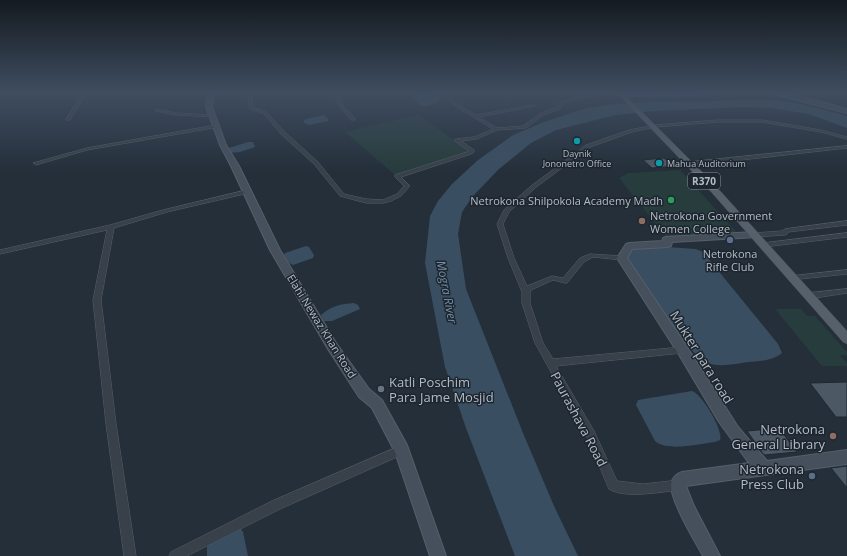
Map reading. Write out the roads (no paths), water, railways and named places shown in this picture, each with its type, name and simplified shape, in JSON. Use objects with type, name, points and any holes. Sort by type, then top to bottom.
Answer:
[{"type":"main road","name":"R370","points":[[647,119],[764,245],[791,278],[847,339]]},
{"type":"street","points":[[204,119],[215,121]]},
{"type":"street","points":[[270,119],[284,134],[316,163],[342,195],[349,195],[366,201],[378,202],[395,199],[407,186],[397,176],[469,153],[472,151],[457,140],[475,138],[496,128]]},
{"type":"street","points":[[482,119],[496,128],[507,129],[524,127],[535,119]]},
{"type":"street","points":[[36,163],[87,149],[215,121]]},
{"type":"street","name":"Elahi Newaz Khan Road","points":[[215,121],[223,145],[235,166],[275,250],[312,315],[364,393],[377,404],[386,417],[402,450],[438,556]]},
{"type":"street","name":"Paurashava Road","points":[[847,138],[821,131],[762,121],[718,121],[653,125],[588,146],[533,187],[506,211],[500,224],[511,258],[526,292],[526,303],[539,342],[591,434],[613,485],[616,487],[643,490],[679,485],[682,479],[847,457]]},
{"type":"street","points":[[688,164],[847,147]]},
{"type":"street","points":[[0,252],[111,227],[158,213],[247,192]]},
{"type":"street","points":[[526,292],[530,287],[552,278],[565,282],[582,260],[592,255],[622,258],[629,246],[668,244],[666,240],[785,234],[785,231],[847,224]]},
{"type":"street","points":[[111,227],[97,300],[130,556]]},
{"type":"street","points":[[764,245],[847,235]]},
{"type":"street","name":"Mukter para road","points":[[622,258],[730,427],[753,458],[764,468]]},
{"type":"street","points":[[791,278],[847,272]]},
{"type":"street","points":[[808,296],[847,291]]},
{"type":"street","points":[[550,363],[682,350]]},
{"type":"street","points":[[175,556],[276,505],[402,450]]},
{"type":"street","points":[[679,485],[683,499],[712,556]]},
{"type":"water","points":[[306,119],[329,120],[309,125],[304,123]]},
{"type":"water","name":"Mogra River","points":[[553,119],[599,119],[556,130],[531,143],[499,169],[473,196],[462,212],[458,234],[466,289],[523,433],[554,506],[578,556],[515,556],[466,428],[445,367],[425,263],[430,216],[438,201],[452,184],[478,160],[513,135]]},
{"type":"water","points":[[822,119],[847,119],[847,128]]},
{"type":"water","points":[[248,142],[253,142],[255,147],[240,152],[229,153],[229,148]]},
{"type":"water","points":[[306,246],[309,247],[314,255],[313,258],[293,265],[289,263],[284,255],[285,253]]},
{"type":"water","points":[[652,246],[696,249],[703,252],[778,344],[782,353],[774,358],[766,360],[732,364],[715,365],[705,362],[676,331],[642,283],[628,260],[628,252],[631,250],[639,247]]},
{"type":"water","points":[[354,303],[358,305],[360,309],[332,321],[324,321],[321,315],[336,306]]},
{"type":"water","points":[[692,391],[706,405],[716,421],[719,429],[720,440],[715,442],[675,447],[667,446],[655,441],[636,405],[638,400]]},
{"type":"water","points":[[236,529],[241,529],[243,532],[248,556],[207,556],[207,546]]},
{"type":"place","name":"Daynik Jononetro Office","points":[[577,141]]},
{"type":"place","name":"Mahua Auditorium","points":[[659,163]]},
{"type":"place","name":"Netrokona Shilpokola Academy Madh","points":[[671,200]]},
{"type":"place","name":"Netrokona Government Women College","points":[[642,221]]},
{"type":"place","name":"Netrokona Rifle Club","points":[[730,240]]},
{"type":"place","name":"Katli Poschim Para Jame Mosjid","points":[[381,389]]},
{"type":"place","name":"Netrokona General Library","points":[[833,436]]},
{"type":"place","name":"Netrokona Press Club","points":[[812,476]]}]
